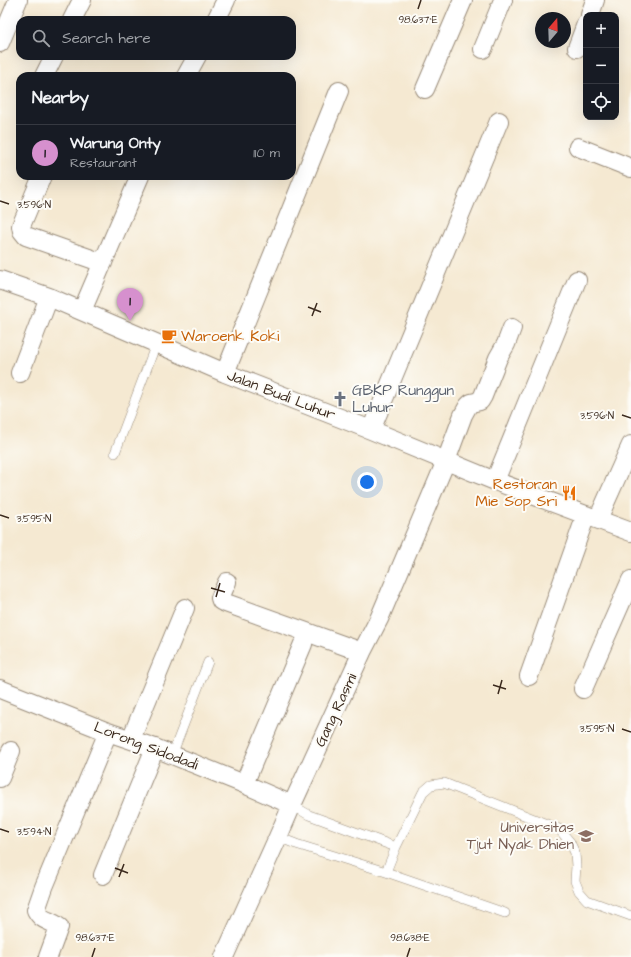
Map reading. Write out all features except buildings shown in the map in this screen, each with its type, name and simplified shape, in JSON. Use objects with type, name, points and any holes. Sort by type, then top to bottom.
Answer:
[{"type":"street","points":[[0,42],[18,0]]},
{"type":"street","points":[[74,16],[82,0]]},
{"type":"street","points":[[218,16],[226,0]]},
{"type":"street","points":[[425,89],[463,0]]},
{"type":"street","points":[[483,49],[503,0]]},
{"type":"street","points":[[591,12],[595,0]]},
{"type":"street","points":[[577,48],[583,32]]},
{"type":"street","points":[[46,72],[52,60]]},
{"type":"street","points":[[188,72],[194,60]]},
{"type":"street","points":[[225,373],[339,91]]},
{"type":"street","points":[[371,430],[500,121]]},
{"type":"street","points":[[578,147],[631,168]]},
{"type":"street","points":[[40,180],[21,226],[22,231],[26,236],[102,263]]},
{"type":"street","points":[[82,311],[138,180]]},
{"type":"street","points":[[495,481],[577,280]]},
{"type":"street","name":"Jalan Budi Luhur","points":[[1,283],[48,297],[225,373],[371,430],[495,481],[631,532]]},
{"type":"street","points":[[20,373],[48,297]]},
{"type":"street","name":"Gang Rasmi","points":[[224,957],[362,652],[379,619],[446,461],[463,415],[471,403],[480,401],[483,396],[512,328]]},
{"type":"street","points":[[529,676],[592,517],[631,445]]},
{"type":"street","points":[[583,689],[631,580]]},
{"type":"street","points":[[227,582],[220,598],[221,601],[362,652]]},
{"type":"street","points":[[131,739],[186,608]]},
{"type":"street","points":[[244,784],[303,644]]},
{"type":"street","name":"Lorong Sidodadi","points":[[0,689],[108,732],[155,748],[292,805]]},
{"type":"street","points":[[48,957],[59,927],[57,924],[44,919],[36,910],[44,887],[108,732]]},
{"type":"street","points":[[103,875],[155,748]]},
{"type":"street","points":[[0,778],[11,751]]},
{"type":"lane","points":[[116,453],[156,344]]},
{"type":"lane","points":[[172,755],[208,662]]},
{"type":"lane","points":[[386,872],[396,847],[423,792],[431,785],[444,783],[559,829],[570,842],[575,853],[575,881],[579,891],[587,900],[631,916]]},
{"type":"lane","points":[[292,805],[309,815],[396,847]]},
{"type":"lane","points":[[278,837],[505,912]]},
{"type":"place","name":"Warung Onty","points":[[130,321]]},
{"type":"place","name":"Waroenk Koki","points":[[169,336]]},
{"type":"place","name":"GBKP Runggun Luhur","points":[[340,399]]},
{"type":"place","name":"Restoran Mie Sop Sri","points":[[569,493]]},
{"type":"place","name":"Universitas Tjut Nyak Dhien","points":[[586,836]]}]
